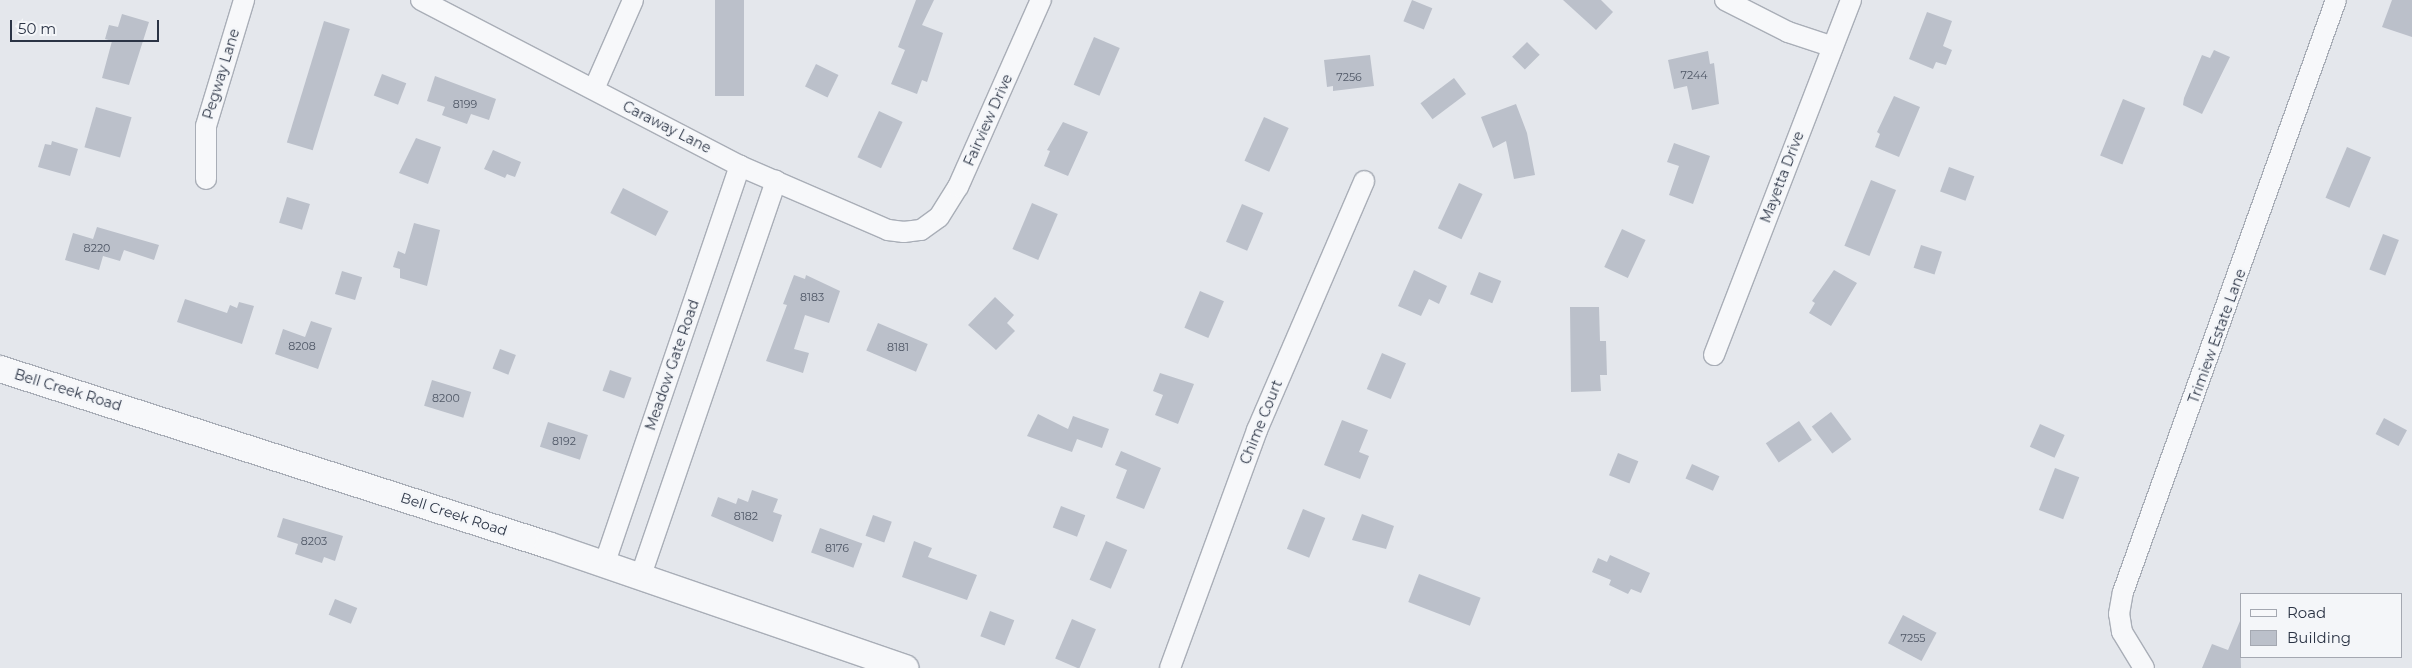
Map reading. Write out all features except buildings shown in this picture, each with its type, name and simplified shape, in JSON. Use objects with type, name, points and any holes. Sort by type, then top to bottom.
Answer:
[{"type":"street","name":"Pegway Lane","points":[[206,179],[206,126],[244,0]]},
{"type":"street","name":"Caraway Lane","points":[[421,0],[740,166],[888,230],[920,230]]},
{"type":"street","points":[[594,89],[633,0]]},
{"type":"street","name":"Fairview Drive","points":[[920,230],[939,217],[958,188],[1041,0]]},
{"type":"street","points":[[1725,0],[1788,32],[1833,48]]},
{"type":"street","name":"Mayetta Drive","points":[[1714,355],[1851,0]]},
{"type":"street","name":"Trimiew Estate Lane","points":[[2144,668],[2122,632],[2119,614],[2123,592],[2336,0]]},
{"type":"street","name":"Meadow Gate Road","points":[[604,565],[740,166]]},
{"type":"street","points":[[640,578],[776,181]]},
{"type":"street","name":"Chime Court","points":[[1170,668],[1257,430],[1364,181]]},
{"type":"street","name":"Bell Creek Road","points":[[0,369],[604,565],[905,668]]}]
